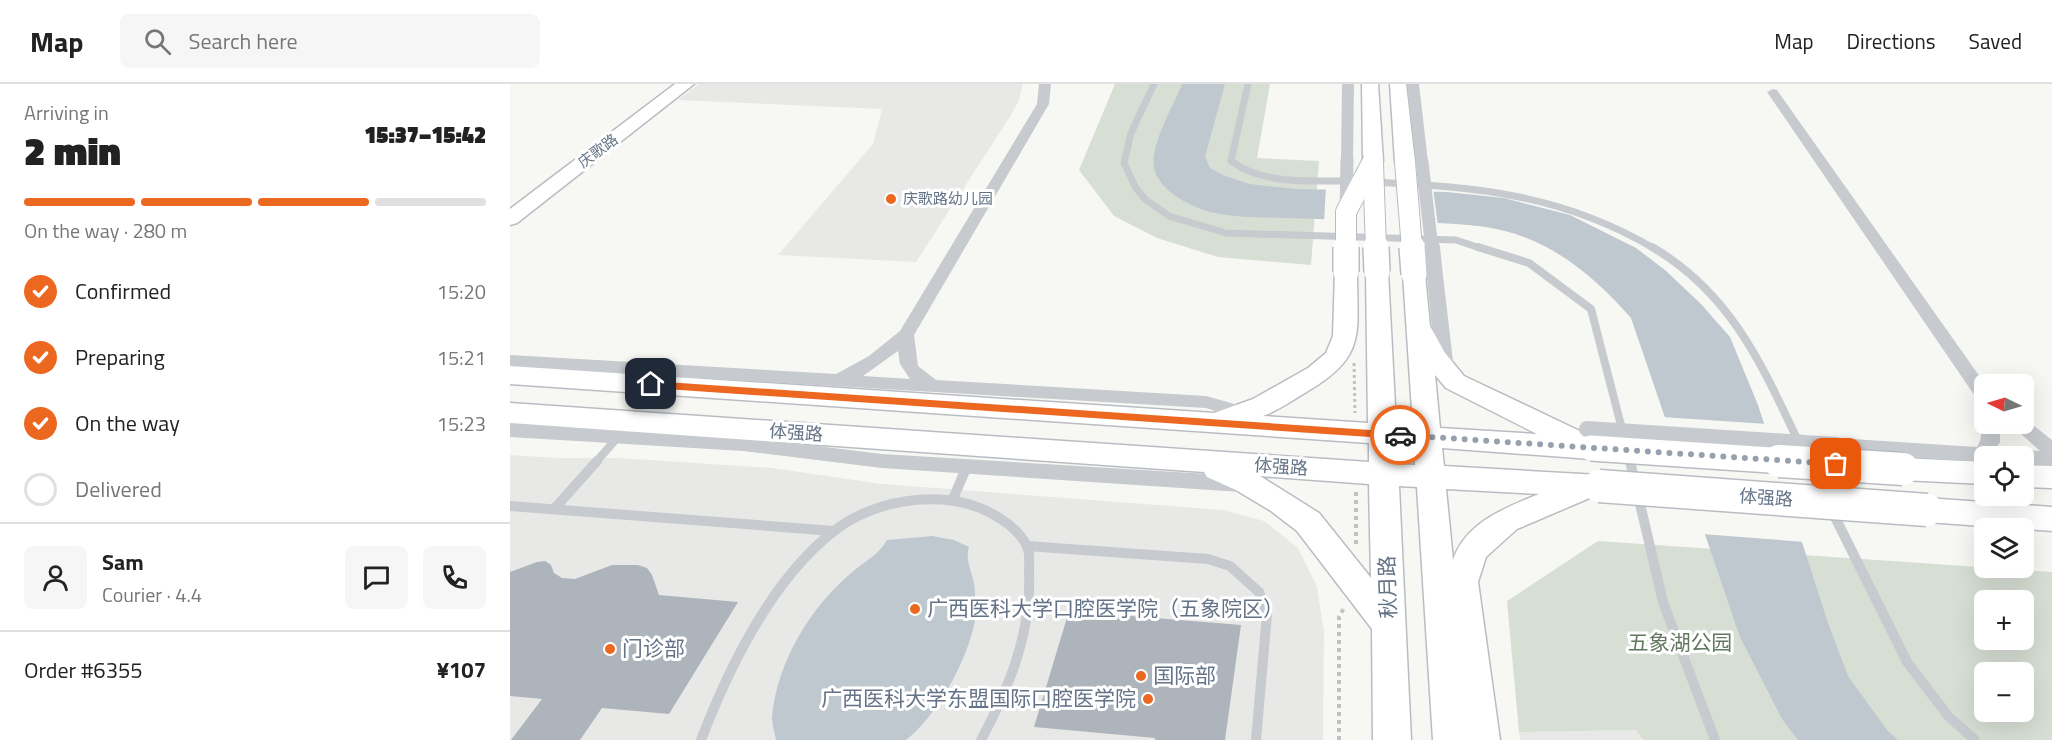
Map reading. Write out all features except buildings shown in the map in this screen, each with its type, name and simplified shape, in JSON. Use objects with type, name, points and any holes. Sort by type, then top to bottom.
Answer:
[{"type":"main road","name":"庆歌路","points":[[510,197],[662,84]]},
{"type":"main road","name":"庆歌路","points":[[510,219],[686,84]]},
{"type":"main road","points":[[1213,423],[1262,406],[1317,374],[1338,357],[1345,336],[1346,212],[1373,161],[1370,84]]},
{"type":"main road","points":[[1398,84],[1414,162],[1424,275],[1418,324],[1452,740]]},
{"type":"main road","name":"秋月路","points":[[1373,161],[1392,740]]},
{"type":"main road","points":[[1418,324],[1435,357],[1455,382],[1545,427],[1589,439]]},
{"type":"main road","points":[[510,375],[1427,437],[1589,439],[1904,469],[1974,465]]},
{"type":"main road","name":"体强路","points":[[510,412],[2052,519]]},
{"type":"main road","points":[[1199,461],[1251,484],[1308,522],[1389,626]]},
{"type":"main road","points":[[2034,476],[2052,477]]},
{"type":"main road","points":[[1481,740],[1462,582],[1472,550],[1506,520],[1595,486]]},
{"type":"street","points":[[837,380],[858,372],[884,355],[906,335],[1043,104],[1047,91],[1045,84]]},
{"type":"street","points":[[1346,212],[1348,84]]},
{"type":"street","points":[[1413,84],[1414,162]]},
{"type":"street","points":[[1773,92],[1974,383]]},
{"type":"street","points":[[1424,275],[1445,370]]},
{"type":"street","points":[[906,335],[907,357],[914,374],[930,384]]},
{"type":"street","points":[[510,361],[1206,402],[1298,429]]},
{"type":"street","points":[[510,430],[722,443],[832,453],[882,461],[1251,484]]},
{"type":"street","points":[[2032,434],[2052,450]]},
{"type":"street","points":[[1589,439],[1836,445],[1974,463]]},
{"type":"street","points":[[2034,458],[2052,459]]},
{"type":"lane","points":[[1154,84],[1131,136],[1124,160],[1133,186],[1155,209],[1189,224],[1226,233],[1456,240],[1529,262],[1591,309],[1663,602],[1715,740]]},
{"type":"lane","points":[[1248,84],[1231,161],[1239,169],[1256,175],[1316,180],[1464,187],[1533,199],[1593,219],[1662,251],[1711,292],[1739,326],[1754,352],[1907,662],[1949,717],[1975,740]]},
{"type":"lane","points":[[554,509],[618,437]]},
{"type":"lane","points":[[953,500],[967,466]]},
{"type":"lane","points":[[701,740],[713,706],[737,657],[762,614],[794,572],[834,531],[853,519],[884,506],[920,500],[953,500],[974,504],[994,513],[1011,527],[1027,546],[1032,586],[1023,633],[1010,678],[981,740]]},
{"type":"lane","points":[[510,506],[834,531]]},
{"type":"lane","points":[[1027,546],[1208,559],[1230,566],[1259,592],[1267,614],[1256,740]]},
{"type":"shaded area","name":"庆歌路幼儿园","points":[[699,84],[1022,84],[1022,87],[1019,100],[1011,115],[916,262],[778,255],[873,144],[882,109],[678,100]]},
{"type":"shaded area","points":[[1182,84],[1225,84],[1205,157],[1210,168],[1223,175],[1249,184],[1296,189],[1447,192],[1504,198],[1570,215],[1636,248],[1665,270],[1701,304],[1730,337],[1758,405],[1828,623],[1848,676],[1887,730],[1898,740],[1798,740],[1782,719],[1740,637],[1631,318],[1590,277],[1541,245],[1524,237],[1493,228],[1443,223],[1239,216],[1210,212],[1188,203],[1168,190],[1158,178],[1154,168],[1156,144]]},
{"type":"shaded area","name":"广西医科大学口腔医学院（五象院区）","points":[[510,455],[618,458],[772,468],[882,484],[1223,510],[1264,521],[1298,548],[1317,587],[1324,632],[1323,740],[510,740]]},
{"type":"shaded area","points":[[932,536],[954,540],[969,547],[968,558],[975,586],[976,613],[959,669],[929,716],[906,740],[776,740],[772,717],[781,677],[798,638],[821,604],[850,574],[880,550],[887,540]]},
{"type":"shaded area","points":[[1637,730],[1643,740],[1520,740],[1519,732]]},
{"type":"green space","points":[[1115,84],[1270,84],[1257,158],[1319,161],[1311,265],[1218,257],[1157,238],[1114,216],[1079,170]]},
{"type":"green space","name":"五象湖公园","points":[[1598,541],[1974,567],[1974,578],[2034,578],[2034,571],[2052,572],[2052,740],[1643,740],[1636,730],[1519,732],[1507,601]]},
{"type":"pier","points":[[1326,186],[1433,188],[1438,226],[1324,222]]},
{"type":"pier","points":[[1662,417],[1767,424],[1805,542],[1702,534]]},
{"type":"way so far","points":[[1400,435],[1836,464]]},
{"type":"place","name":"庆歌路幼儿园","points":[[891,199]]},
{"type":"place","name":"广西医科大学口腔医学院（五象院区）","points":[[915,609]]},
{"type":"place","name":"门诊部","points":[[610,649]]},
{"type":"place","name":"国际部","points":[[1141,676]]},
{"type":"place","name":"广西医科大学东盟国际口腔医学院","points":[[1148,699]]},
{"type":"route","points":[[651,384],[1400,435]]}]
